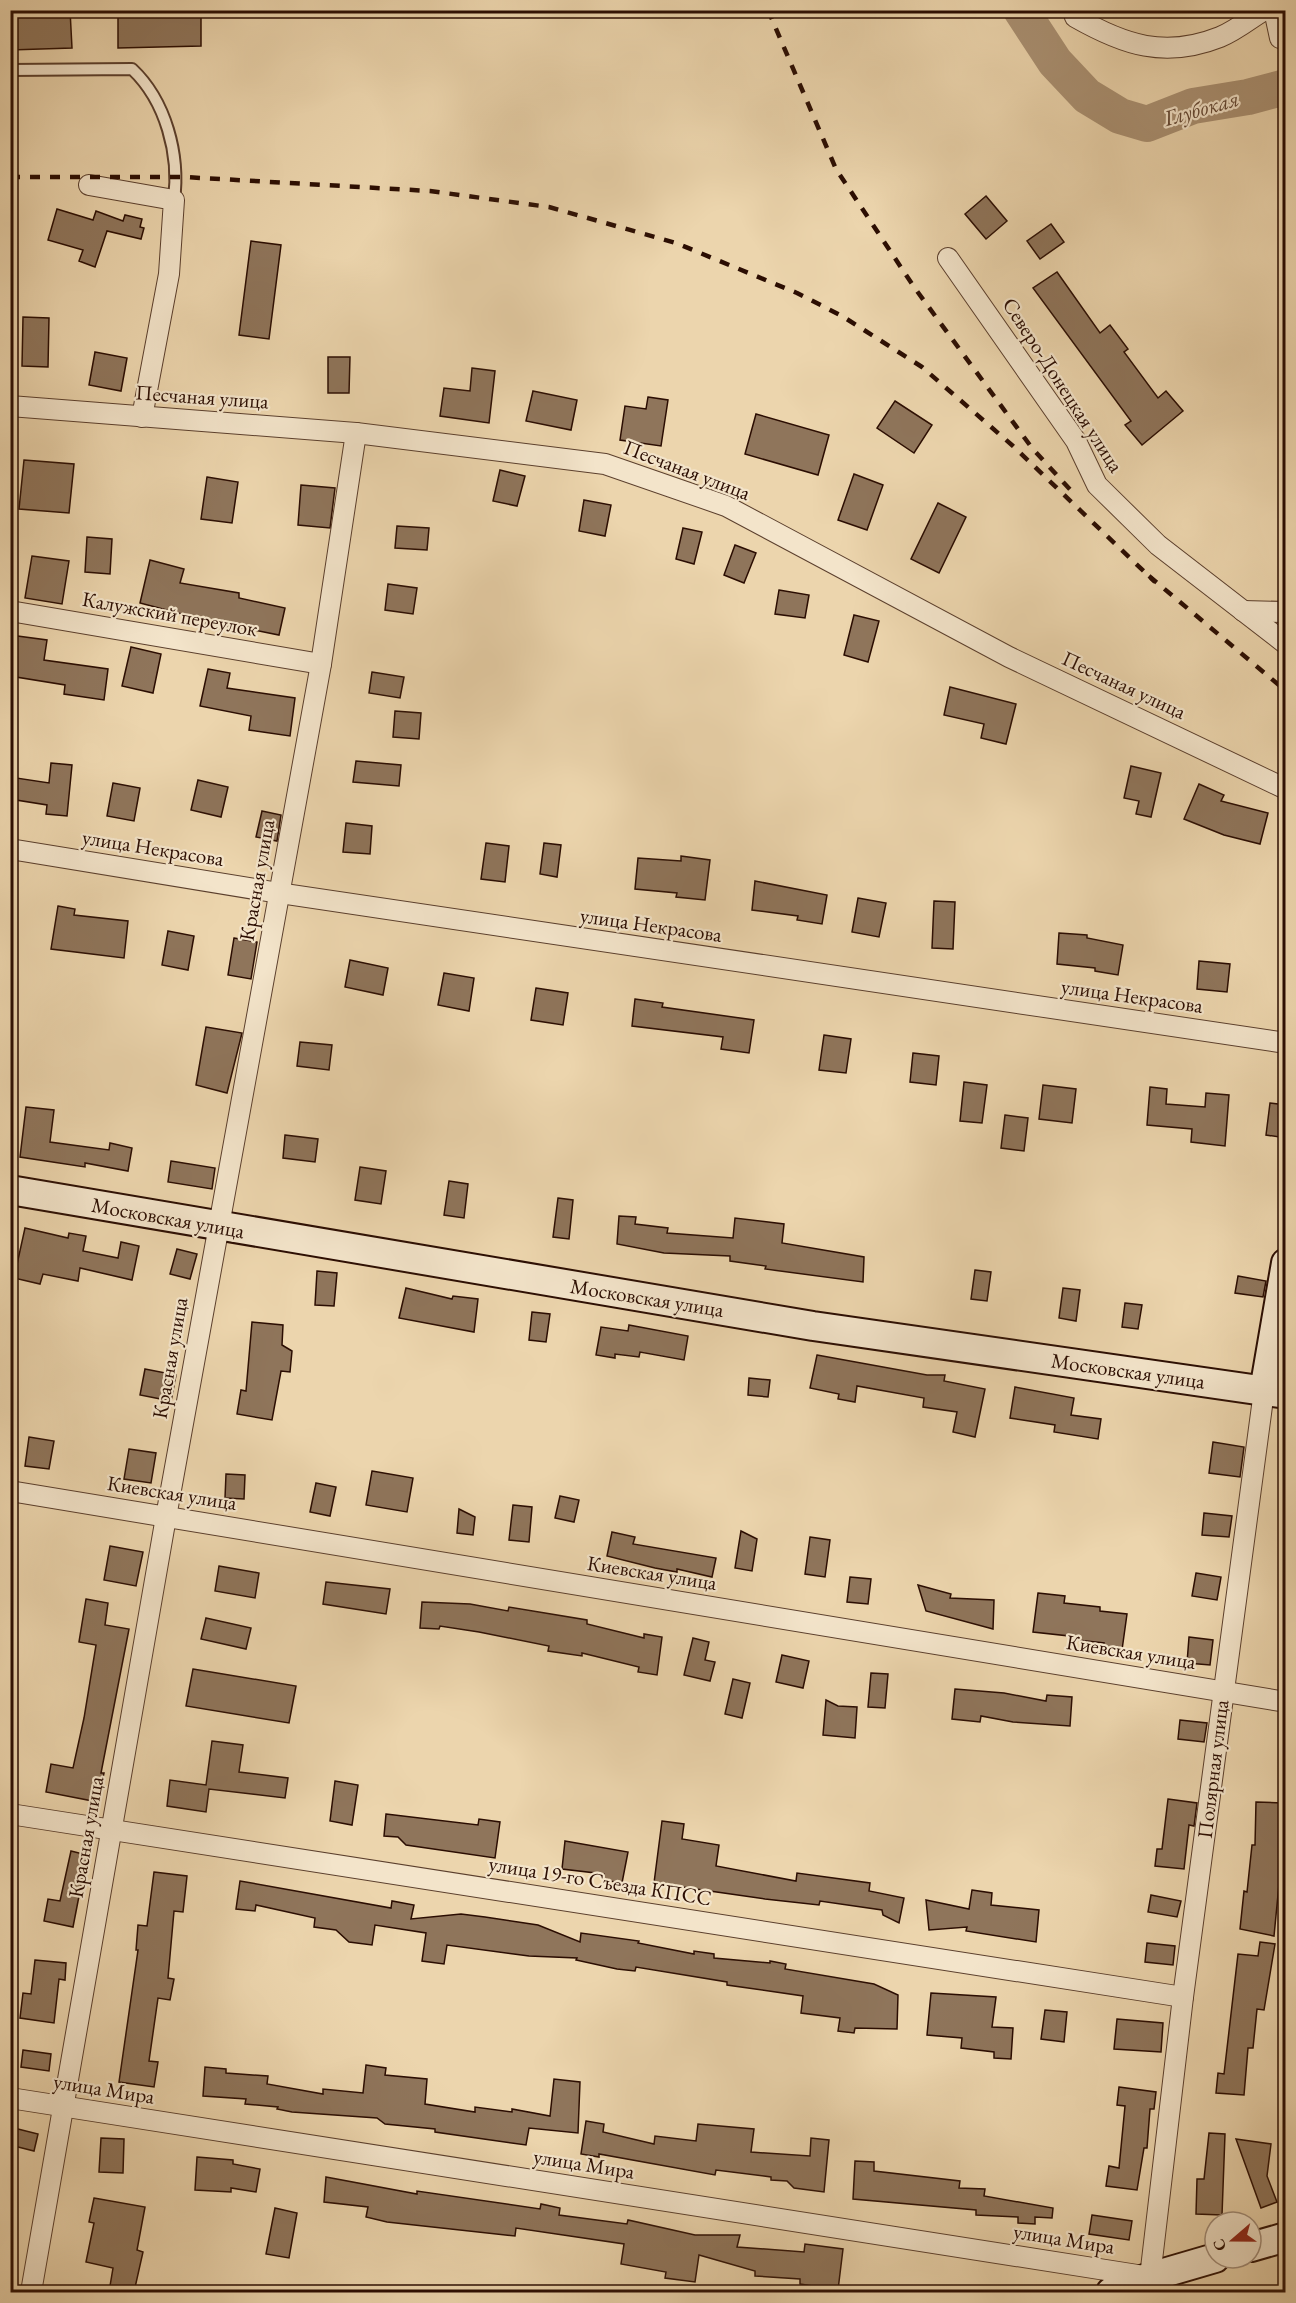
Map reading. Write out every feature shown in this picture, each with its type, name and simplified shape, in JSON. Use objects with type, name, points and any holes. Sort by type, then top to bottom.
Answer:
[{"type":"main road","name":"Московская улица","points":[[10,1190],[813,1326],[1275,1392]]},
{"type":"main road","name":"Полярная улица","points":[[1275,1392],[1286,1263]]},
{"type":"main road","points":[[1263,2244],[1286,2237]]},
{"type":"main road","points":[[1111,2292],[1150,2277],[1203,2262]]},
{"type":"street","points":[[1074,14],[1110,37],[1168,50],[1221,37],[1264,10]]},
{"type":"street","points":[[1274,10],[1280,38]]},
{"type":"street","points":[[89,185],[174,200],[169,274],[142,417]]},
{"type":"street","name":"Северо-Донецкая улица","points":[[948,258],[1076,441],[1097,484],[1158,545],[1286,644]]},
{"type":"street","name":"Песчаная улица","points":[[10,406],[356,433],[605,464],[726,506],[1009,657],[1286,789]]},
{"type":"street","name":"Красная улица","points":[[31,2292],[166,1516],[321,664],[356,433]]},
{"type":"street","name":"Калужский переулок","points":[[10,611],[321,664]]},
{"type":"street","points":[[1243,611],[1286,612]]},
{"type":"street","name":"улица Некрасова","points":[[10,849],[279,893],[1286,1044]]},
{"type":"street","name":"Полярная улица","points":[[1150,2277],[1183,1997],[1223,1692],[1275,1392]]},
{"type":"street","name":"Киевская улица","points":[[10,1491],[1286,1702]]},
{"type":"street","name":"улица 19-го Съезда КПСС","points":[[10,1814],[1183,1997]]},
{"type":"street","name":"улица Мира","points":[[10,2098],[1150,2277]]},
{"type":"lane","points":[[10,70],[132,69],[140,77],[165,122],[175,153],[177,177],[174,200]]},
{"type":"building","points":[[70,10],[72,48],[10,50],[10,11]]},
{"type":"building","points":[[118,10],[201,10],[201,46],[118,48]]},
{"type":"building","points":[[986,196],[1007,221],[986,239],[965,214]]},
{"type":"building","points":[[57,209],[93,220],[96,211],[123,221],[125,215],[142,219],[140,227],[144,228],[141,239],[107,231],[95,267],[79,261],[83,250],[48,240]]},
{"type":"building","points":[[1051,224],[1064,242],[1040,259],[1027,241]]},
{"type":"building","points":[[251,241],[281,245],[269,339],[239,335]]},
{"type":"building","points":[[1057,272],[1100,333],[1110,325],[1128,349],[1124,352],[1158,398],[1166,391],[1183,411],[1142,445],[1125,425],[1131,421],[1033,288]]},
{"type":"building","points":[[23,317],[49,318],[48,367],[22,366]]},
{"type":"building","points":[[95,352],[127,358],[121,391],[89,385]]},
{"type":"building","points":[[328,357],[350,357],[349,393],[328,393]]},
{"type":"building","points":[[472,368],[495,371],[489,423],[440,416],[444,388],[470,391]]},
{"type":"building","points":[[533,391],[577,400],[571,430],[526,421]]},
{"type":"building","points":[[648,397],[668,400],[661,446],[620,440],[625,406],[646,409]]},
{"type":"building","points":[[895,401],[932,425],[914,453],[877,428]]},
{"type":"building","points":[[756,414],[829,435],[818,475],[745,454]]},
{"type":"building","points":[[24,460],[74,464],[69,513],[19,509]]},
{"type":"building","points":[[500,470],[525,476],[517,506],[493,501]]},
{"type":"building","points":[[854,474],[883,485],[867,530],[838,520]]},
{"type":"building","points":[[207,477],[238,482],[232,523],[201,519]]},
{"type":"building","points":[[301,485],[335,488],[330,528],[298,525]]},
{"type":"building","points":[[584,500],[611,505],[605,536],[579,531]]},
{"type":"building","points":[[938,503],[966,517],[939,573],[911,559]]},
{"type":"building","points":[[397,526],[429,528],[427,550],[395,548]]},
{"type":"building","points":[[683,528],[702,532],[694,564],[676,559]]},
{"type":"building","points":[[87,537],[112,539],[110,574],[85,572]]},
{"type":"building","points":[[735,545],[756,553],[744,583],[724,575]]},
{"type":"building","points":[[32,556],[69,561],[62,604],[25,598]]},
{"type":"building","points":[[150,560],[184,569],[180,583],[239,593],[239,598],[285,608],[279,635],[234,626],[233,631],[199,625],[201,619],[140,603]]},
{"type":"building","points":[[388,584],[417,588],[413,614],[385,610]]},
{"type":"building","points":[[779,590],[809,595],[805,618],[775,614]]},
{"type":"building","points":[[854,615],[879,621],[868,662],[844,655]]},
{"type":"building","points":[[10,635],[47,640],[44,660],[108,669],[104,700],[64,694],[65,685],[10,676]]},
{"type":"building","points":[[131,647],[161,654],[153,693],[122,686]]},
{"type":"building","points":[[208,669],[230,673],[227,688],[295,698],[290,736],[249,730],[251,716],[200,706]]},
{"type":"building","points":[[372,672],[404,677],[400,698],[369,693]]},
{"type":"building","points":[[950,687],[1016,704],[1006,744],[981,738],[984,724],[944,715]]},
{"type":"building","points":[[395,711],[421,713],[419,739],[393,737]]},
{"type":"building","points":[[356,761],[401,765],[399,786],[353,782]]},
{"type":"building","points":[[51,763],[72,765],[67,816],[46,814],[47,805],[10,799],[10,777],[49,783]]},
{"type":"building","points":[[1131,766],[1161,773],[1151,817],[1136,814],[1139,801],[1124,798]]},
{"type":"building","points":[[198,780],[228,787],[221,817],[191,810]]},
{"type":"building","points":[[113,783],[140,788],[134,821],[107,816]]},
{"type":"building","points":[[1199,784],[1224,795],[1221,801],[1268,813],[1260,844],[1224,835],[1184,819]]},
{"type":"building","points":[[262,811],[281,815],[277,841],[256,837]]},
{"type":"building","points":[[346,823],[372,826],[370,854],[343,852]]},
{"type":"building","points":[[486,843],[509,846],[505,882],[481,879]]},
{"type":"building","points":[[544,843],[561,845],[557,877],[540,874]]},
{"type":"building","points":[[681,856],[710,860],[705,900],[676,897],[677,893],[635,889],[638,858],[681,861]]},
{"type":"building","points":[[755,881],[827,895],[822,924],[797,920],[798,916],[752,910]]},
{"type":"building","points":[[858,898],[886,903],[879,937],[852,932]]},
{"type":"building","points":[[934,901],[955,902],[953,949],[932,948]]},
{"type":"building","points":[[58,906],[75,909],[74,915],[128,921],[124,958],[51,949]]},
{"type":"building","points":[[168,931],[194,936],[188,970],[162,965]]},
{"type":"building","points":[[1059,933],[1087,935],[1087,938],[1123,945],[1118,975],[1095,971],[1095,968],[1057,964]]},
{"type":"building","points":[[234,938],[257,942],[251,979],[228,975]]},
{"type":"building","points":[[350,960],[388,968],[383,995],[345,987]]},
{"type":"building","points":[[1199,961],[1230,964],[1227,992],[1197,989]]},
{"type":"building","points":[[444,973],[474,978],[469,1011],[438,1005]]},
{"type":"building","points":[[536,988],[568,993],[563,1025],[531,1020]]},
{"type":"building","points":[[635,999],[663,1003],[662,1007],[754,1020],[749,1053],[721,1049],[723,1037],[632,1026]]},
{"type":"building","points":[[206,1027],[242,1033],[227,1093],[196,1085]]},
{"type":"building","points":[[824,1035],[851,1039],[846,1073],[819,1070]]},
{"type":"building","points":[[300,1042],[332,1045],[329,1070],[297,1066]]},
{"type":"building","points":[[913,1053],[939,1056],[936,1085],[910,1082]]},
{"type":"building","points":[[964,1082],[987,1085],[982,1123],[960,1121]]},
{"type":"building","points":[[1043,1085],[1076,1089],[1072,1123],[1039,1119]]},
{"type":"building","points":[[1150,1087],[1167,1089],[1166,1104],[1205,1107],[1206,1093],[1229,1095],[1225,1146],[1191,1142],[1192,1129],[1147,1125]]},
{"type":"building","points":[[1270,1103],[1286,1105],[1286,1138],[1266,1135]]},
{"type":"building","points":[[26,1107],[54,1110],[50,1142],[109,1150],[110,1143],[132,1148],[128,1171],[85,1163],[85,1167],[20,1157]]},
{"type":"building","points":[[1005,1115],[1028,1118],[1024,1151],[1001,1148]]},
{"type":"building","points":[[285,1135],[318,1139],[315,1162],[283,1158]]},
{"type":"building","points":[[171,1161],[215,1168],[212,1189],[168,1182]]},
{"type":"building","points":[[360,1167],[386,1171],[381,1204],[355,1200]]},
{"type":"building","points":[[449,1181],[468,1184],[464,1218],[444,1215]]},
{"type":"building","points":[[558,1198],[573,1200],[569,1239],[553,1237]]},
{"type":"building","points":[[619,1216],[636,1217],[635,1224],[668,1228],[667,1233],[733,1238],[735,1218],[784,1224],[782,1243],[864,1257],[863,1282],[765,1269],[766,1266],[730,1261],[730,1256],[664,1253],[617,1244]]},
{"type":"building","points":[[25,1228],[68,1238],[69,1233],[86,1236],[83,1251],[118,1258],[121,1242],[139,1246],[132,1280],[80,1268],[78,1281],[43,1274],[40,1284],[14,1278]]},
{"type":"building","points":[[177,1249],[197,1254],[190,1279],[170,1274]]},
{"type":"building","points":[[975,1270],[991,1272],[987,1301],[971,1299]]},
{"type":"building","points":[[317,1271],[337,1273],[334,1306],[315,1305]]},
{"type":"building","points":[[1238,1276],[1266,1281],[1263,1297],[1235,1293]]},
{"type":"building","points":[[406,1288],[452,1299],[453,1296],[478,1299],[474,1332],[399,1318]]},
{"type":"building","points":[[1063,1288],[1080,1290],[1076,1321],[1059,1318]]},
{"type":"building","points":[[1125,1303],[1142,1305],[1138,1329],[1122,1327]]},
{"type":"building","points":[[532,1312],[550,1314],[546,1342],[529,1340]]},
{"type":"building","points":[[252,1322],[283,1325],[282,1345],[292,1351],[290,1372],[281,1371],[272,1420],[237,1414],[241,1390],[246,1391]]},
{"type":"building","points":[[629,1325],[688,1336],[684,1360],[640,1352],[639,1357],[615,1354],[615,1358],[596,1355],[601,1327],[628,1331]]},
{"type":"building","points":[[817,1355],[927,1375],[945,1375],[944,1381],[985,1389],[975,1437],[953,1432],[957,1412],[923,1407],[924,1398],[857,1386],[855,1402],[838,1399],[839,1394],[810,1388]]},
{"type":"building","points":[[145,1369],[176,1375],[171,1401],[140,1395]]},
{"type":"building","points":[[749,1378],[770,1380],[768,1397],[748,1395]]},
{"type":"building","points":[[1015,1387],[1074,1398],[1071,1415],[1101,1419],[1098,1439],[1054,1432],[1055,1425],[1010,1418]]},
{"type":"building","points":[[29,1437],[54,1441],[49,1469],[25,1466]]},
{"type":"building","points":[[1213,1442],[1244,1447],[1240,1477],[1209,1473]]},
{"type":"building","points":[[129,1449],[156,1453],[151,1483],[124,1479]]},
{"type":"building","points":[[372,1471],[413,1478],[407,1512],[366,1505]]},
{"type":"building","points":[[226,1474],[245,1475],[244,1499],[225,1498]]},
{"type":"building","points":[[316,1483],[336,1487],[330,1516],[310,1512]]},
{"type":"building","points":[[560,1496],[579,1500],[574,1522],[555,1518]]},
{"type":"building","points":[[513,1505],[532,1507],[529,1542],[509,1540]]},
{"type":"building","points":[[459,1509],[475,1517],[473,1535],[457,1533]]},
{"type":"building","points":[[1204,1513],[1232,1516],[1229,1537],[1202,1535]]},
{"type":"building","points":[[741,1531],[757,1539],[752,1571],[735,1568]]},
{"type":"building","points":[[612,1532],[635,1537],[633,1544],[716,1558],[712,1577],[677,1569],[677,1572],[655,1568],[607,1556]]},
{"type":"building","points":[[810,1537],[830,1540],[825,1577],[805,1574]]},
{"type":"building","points":[[110,1546],[143,1552],[136,1586],[104,1580]]},
{"type":"building","points":[[219,1566],[259,1573],[255,1598],[215,1591]]},
{"type":"building","points":[[1196,1573],[1221,1577],[1217,1600],[1192,1596]]},
{"type":"building","points":[[850,1577],[871,1579],[868,1604],[847,1602]]},
{"type":"building","points":[[326,1582],[390,1589],[386,1614],[323,1604]]},
{"type":"building","points":[[918,1585],[951,1594],[950,1598],[994,1600],[993,1629],[926,1611]]},
{"type":"building","points":[[1038,1593],[1065,1596],[1064,1603],[1100,1607],[1100,1611],[1127,1614],[1122,1650],[1103,1647],[1104,1643],[1077,1640],[1078,1637],[1033,1632]]},
{"type":"building","points":[[86,1599],[108,1603],[105,1625],[129,1629],[101,1773],[104,1773],[98,1802],[46,1792],[51,1764],[73,1768],[84,1718],[96,1645],[79,1642]]},
{"type":"building","points":[[422,1602],[470,1604],[508,1611],[509,1607],[587,1620],[587,1624],[644,1638],[644,1634],[662,1637],[657,1675],[638,1672],[639,1667],[582,1653],[582,1656],[548,1651],[549,1646],[479,1632],[440,1626],[439,1629],[420,1628]]},
{"type":"building","points":[[206,1618],[251,1628],[246,1649],[201,1639]]},
{"type":"building","points":[[1189,1637],[1213,1640],[1210,1665],[1187,1663]]},
{"type":"building","points":[[693,1638],[709,1642],[705,1660],[715,1662],[710,1681],[684,1675]]},
{"type":"building","points":[[782,1655],[809,1661],[803,1688],[776,1682]]},
{"type":"building","points":[[193,1669],[296,1686],[289,1723],[186,1706]]},
{"type":"building","points":[[871,1673],[888,1674],[885,1708],[868,1707]]},
{"type":"building","points":[[733,1679],[750,1683],[742,1718],[725,1714]]},
{"type":"building","points":[[955,1689],[1004,1693],[1046,1701],[1047,1695],[1072,1697],[1070,1726],[1013,1722],[981,1716],[980,1722],[952,1719]]},
{"type":"building","points":[[826,1700],[838,1706],[857,1707],[855,1738],[823,1735]]},
{"type":"building","points":[[1180,1720],[1207,1723],[1204,1742],[1178,1739]]},
{"type":"building","points":[[212,1741],[243,1745],[239,1772],[288,1778],[285,1798],[209,1789],[206,1812],[167,1806],[170,1780],[206,1785]]},
{"type":"building","points":[[335,1781],[358,1785],[352,1825],[330,1821]]},
{"type":"building","points":[[1168,1799],[1197,1803],[1194,1826],[1189,1825],[1184,1869],[1155,1866],[1157,1849],[1162,1849]]},
{"type":"building","points":[[1256,1802],[1282,1803],[1281,1848],[1286,1849],[1286,1875],[1280,1874],[1274,1936],[1240,1929],[1252,1845],[1255,1845]]},
{"type":"building","points":[[386,1814],[478,1825],[479,1819],[500,1822],[495,1858],[406,1845],[398,1837],[384,1836]]},
{"type":"building","points":[[662,1821],[684,1824],[682,1839],[719,1845],[716,1866],[796,1881],[797,1873],[870,1883],[869,1891],[904,1898],[899,1923],[883,1915],[882,1910],[820,1901],[819,1905],[765,1899],[654,1883]]},
{"type":"building","points":[[565,1841],[628,1852],[622,1883],[603,1880],[604,1874],[562,1869]]},
{"type":"building","points":[[71,1851],[87,1855],[73,1927],[44,1921],[48,1899],[60,1901]]},
{"type":"building","points":[[154,1872],[187,1876],[183,1912],[174,1911],[168,1978],[174,1979],[170,2000],[158,1998],[149,2061],[158,2062],[154,2087],[119,2082],[138,1950],[136,1950],[138,1925],[147,1926]]},
{"type":"building","points":[[240,1881],[391,1908],[392,1901],[414,1905],[411,1919],[461,1914],[538,1925],[580,1942],[581,1933],[639,1941],[638,1943],[694,1954],[694,1951],[714,1954],[714,1958],[786,1964],[785,1969],[874,1984],[898,1995],[897,2029],[855,2028],[854,2033],[838,2031],[840,2018],[801,2013],[803,1996],[727,1985],[727,1982],[636,1967],[635,1971],[617,1969],[576,1960],[577,1958],[529,1956],[447,1945],[444,1964],[422,1961],[426,1933],[375,1925],[372,1945],[349,1942],[336,1930],[314,1927],[315,1918],[256,1905],[255,1911],[236,1909]]},
{"type":"building","points":[[972,1890],[992,1893],[991,1905],[1039,1910],[1036,1942],[966,1931],[967,1927],[929,1930],[926,1900],[969,1909]]},
{"type":"building","points":[[1151,1895],[1181,1901],[1177,1917],[1148,1912]]},
{"type":"building","points":[[1260,1942],[1275,1944],[1264,2010],[1257,2009],[1253,2048],[1248,2048],[1244,2095],[1216,2093],[1218,2073],[1224,2074],[1238,1954],[1258,1956]]},
{"type":"building","points":[[1147,1943],[1175,1946],[1173,1965],[1145,1962]]},
{"type":"building","points":[[35,1960],[66,1963],[65,1980],[59,1979],[54,2023],[20,2018],[23,1993],[31,1994]]},
{"type":"building","points":[[931,1993],[996,1997],[992,2027],[1013,2028],[1011,2059],[994,2058],[994,2052],[961,2048],[962,2038],[927,2035]]},
{"type":"building","points":[[1045,2010],[1067,2012],[1064,2042],[1041,2039]]},
{"type":"building","points":[[1117,2019],[1163,2023],[1161,2052],[1114,2049]]},
{"type":"building","points":[[23,2050],[51,2054],[49,2071],[21,2067]]},
{"type":"building","points":[[366,2065],[386,2068],[385,2075],[427,2079],[425,2104],[475,2112],[475,2107],[512,2112],[512,2109],[550,2116],[554,2079],[580,2082],[578,2133],[529,2128],[526,2145],[435,2132],[435,2129],[385,2124],[377,2118],[292,2112],[277,2109],[278,2107],[245,2104],[246,2099],[203,2096],[205,2067],[226,2069],[226,2073],[268,2076],[267,2084],[323,2094],[323,2089],[363,2093]]},
{"type":"building","points":[[1119,2087],[1156,2092],[1154,2109],[1150,2109],[1147,2148],[1144,2148],[1137,2190],[1106,2186],[1109,2166],[1119,2168],[1125,2106],[1117,2105]]},
{"type":"building","points":[[586,2121],[604,2124],[603,2132],[654,2144],[655,2136],[696,2141],[698,2124],[754,2129],[751,2152],[810,2156],[811,2138],[829,2140],[824,2192],[794,2188],[787,2181],[771,2180],[771,2177],[716,2170],[715,2175],[599,2154],[599,2157],[581,2154]]},
{"type":"building","points":[[10,2127],[38,2134],[34,2151],[10,2145]]},
{"type":"building","points":[[1209,2133],[1225,2134],[1222,2210],[1203,2210],[1203,2214],[1196,2214],[1197,2179],[1204,2179]]},
{"type":"building","points":[[101,2138],[124,2139],[123,2173],[99,2172]]},
{"type":"building","points":[[1236,2139],[1271,2144],[1267,2176],[1277,2202],[1261,2208]]},
{"type":"building","points":[[197,2157],[233,2160],[233,2164],[260,2169],[256,2192],[231,2188],[231,2192],[195,2190]]},
{"type":"building","points":[[855,2161],[874,2162],[874,2171],[960,2181],[959,2188],[985,2189],[984,2196],[1053,2208],[1052,2218],[1035,2217],[1035,2224],[1018,2223],[1018,2217],[976,2215],[976,2210],[853,2199]]},
{"type":"building","points":[[326,2177],[417,2194],[417,2191],[540,2209],[541,2204],[560,2208],[559,2215],[627,2224],[628,2220],[695,2235],[740,2235],[737,2247],[804,2252],[805,2244],[843,2249],[838,2290],[800,2284],[800,2279],[755,2276],[755,2271],[699,2255],[695,2282],[665,2278],[666,2272],[621,2264],[624,2244],[516,2228],[515,2236],[387,2222],[366,2217],[368,2207],[324,2202]]},
{"type":"building","points":[[94,2198],[145,2207],[137,2250],[143,2252],[134,2292],[109,2292],[113,2268],[86,2262],[94,2223],[89,2222]]},
{"type":"building","points":[[275,2208],[297,2213],[289,2258],[266,2254]]},
{"type":"building","points":[[1092,2215],[1132,2221],[1129,2240],[1089,2234]]},
{"type":"waterway","name":"Глубокая","points":[[1021,10],[1055,62],[1087,96],[1120,116],[1147,124],[1193,106],[1248,97],[1286,87]]},
{"type":"railway","points":[[768,10],[836,169],[914,287],[1032,448],[1076,496]]},
{"type":"railway","points":[[10,177],[184,177],[430,191],[549,207],[676,243],[797,293],[842,316],[922,367],[1013,446],[1155,582]]},
{"type":"railway","points":[[1149,576],[1286,691]]}]
